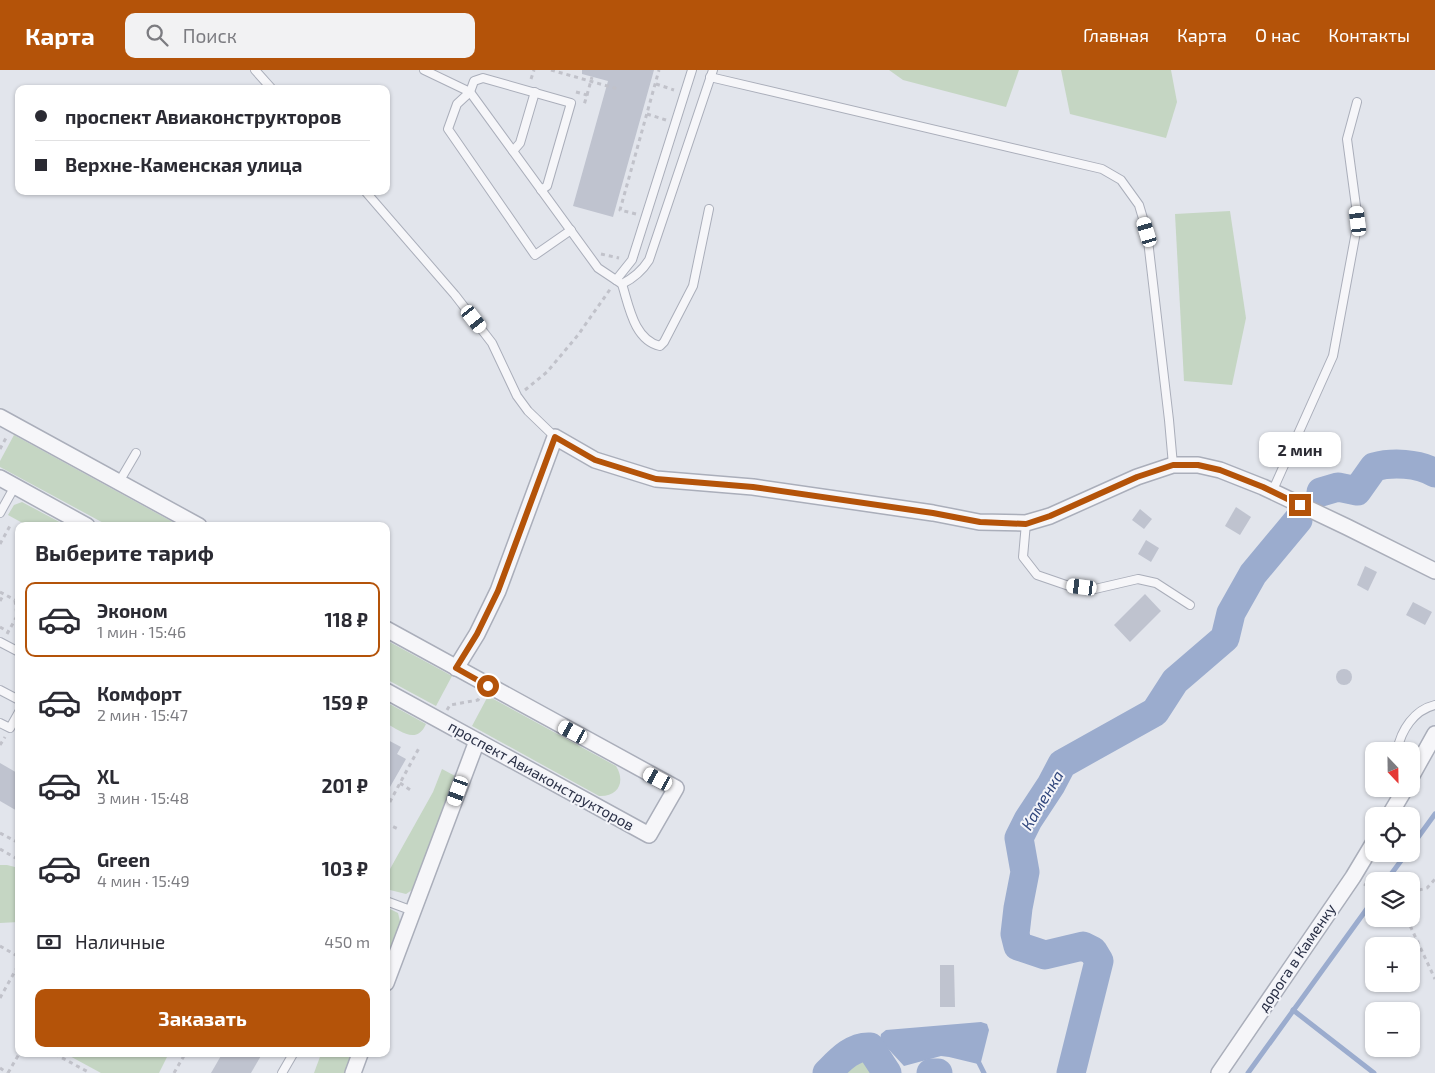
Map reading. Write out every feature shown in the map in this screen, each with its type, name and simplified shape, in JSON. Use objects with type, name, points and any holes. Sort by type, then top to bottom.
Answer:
[{"type":"street","points":[[0,417],[192,522]]},
{"type":"street","points":[[456,668],[477,634],[498,591],[555,437],[595,460],[656,479],[753,487],[933,513],[980,522],[1026,524],[1050,516],[1137,477],[1173,465],[1198,465],[1220,470],[1272,492],[1435,571]]},
{"type":"street","points":[[0,478],[80,522]]},
{"type":"street","name":"проспект Авиаконструкторов","points":[[390,631],[676,788],[649,835],[390,693]]},
{"type":"street","points":[[1420,761],[1435,734]]},
{"type":"street","points":[[390,972],[477,741]]},
{"type":"street","name":"дорога в Каменку","points":[[1219,1073],[1365,857]]},
{"type":"street","points":[[353,1073],[359,1057]]},
{"type":"lane","points":[[256,70],[269,85]]},
{"type":"lane","points":[[424,70],[470,92],[598,268],[619,282],[634,324],[643,336],[660,346],[664,342],[693,286],[709,209]]},
{"type":"lane","points":[[619,282],[632,260],[692,70]]},
{"type":"lane","points":[[619,282],[633,279],[643,270],[649,260],[711,73],[1102,168],[1120,180],[1139,205],[1147,232],[1173,465]]},
{"type":"lane","points":[[541,190],[547,186],[571,102],[483,78],[474,81],[470,92],[457,104],[448,129],[535,255],[571,230]]},
{"type":"lane","points":[[513,151],[520,143],[534,92]]},
{"type":"lane","points":[[1272,492],[1333,356],[1358,221],[1347,139],[1357,102]]},
{"type":"lane","points":[[368,195],[455,296],[492,343],[517,396],[555,437]]},
{"type":"lane","points":[[120,482],[136,453]]},
{"type":"lane","points":[[0,513],[15,486]]},
{"type":"lane","points":[[1026,524],[1023,557],[1037,575],[1069,586],[1095,589],[1138,579],[1156,583],[1190,605]]},
{"type":"lane","points":[[0,642],[15,650]]},
{"type":"lane","points":[[0,690],[15,698]]},
{"type":"lane","points":[[1401,742],[1409,722],[1424,708],[1435,705]]},
{"type":"lane","points":[[0,723],[10,728],[15,719]]},
{"type":"lane","points":[[390,902],[413,911]]},
{"type":"lane","points":[[282,1073],[291,1057]]},
{"type":"path","points":[[523,77],[531,80],[534,70]]},
{"type":"path","points":[[551,70],[618,89]]},
{"type":"path","points":[[646,217],[620,210],[660,70]]},
{"type":"path","points":[[582,113],[592,76]]},
{"type":"path","points":[[656,84],[685,93]]},
{"type":"path","points":[[568,90],[587,95]]},
{"type":"path","points":[[647,114],[675,123]]},
{"type":"path","points":[[595,247],[600,254],[632,260]]},
{"type":"path","points":[[517,396],[548,372],[619,282]]},
{"type":"path","points":[[0,449],[9,432]]},
{"type":"path","points":[[0,544],[11,524]]},
{"type":"path","points":[[0,601],[2,593],[15,600]]},
{"type":"path","points":[[12,625],[15,620]]},
{"type":"path","points":[[0,626],[14,634]]},
{"type":"path","points":[[446,712],[450,705],[478,700],[481,694]]},
{"type":"path","points":[[390,801],[419,748]]},
{"type":"path","points":[[400,783],[412,791]]},
{"type":"path","points":[[390,825],[398,830]]},
{"type":"path","points":[[0,833],[15,841]]},
{"type":"path","points":[[0,849],[15,858]]},
{"type":"path","points":[[1420,890],[1427,888],[1435,879]]},
{"type":"path","points":[[1411,927],[1435,979]]},
{"type":"path","points":[[0,946],[15,955]]},
{"type":"path","points":[[0,998],[15,971]]},
{"type":"path","points":[[0,1068],[7,1073],[17,1057]]},
{"type":"path","points":[[61,1057],[90,1073]]},
{"type":"path","points":[[174,1073],[183,1057]]},
{"type":"green space","points":[[889,70],[1019,70],[1006,107],[903,80]]},
{"type":"green space","points":[[1061,70],[1171,70],[1177,102],[1166,138],[1070,114]]},
{"type":"green space","points":[[1230,211],[1246,318],[1232,385],[1184,381],[1175,214]]},
{"type":"green space","points":[[14,435],[173,522],[102,522],[0,467],[0,461]]},
{"type":"green space","points":[[22,502],[60,522],[21,522],[8,515],[14,505]]},
{"type":"green space","points":[[390,642],[452,676],[436,706],[390,681]]},
{"type":"green space","points":[[488,696],[616,766],[620,778],[618,787],[611,794],[599,796],[472,726]]},
{"type":"green space","points":[[390,704],[426,724],[418,734],[413,735],[402,732],[390,725]]},
{"type":"green space","points":[[442,769],[457,777],[415,888],[406,894],[390,890],[390,869],[433,792]]},
{"type":"green space","points":[[0,865],[7,865],[15,867],[15,922],[0,923]]},
{"type":"green space","points":[[390,909],[398,913],[401,925],[390,953]]},
{"type":"green space","points":[[72,1057],[167,1057],[159,1073],[101,1073]]},
{"type":"green space","points":[[320,1057],[351,1057],[345,1073],[314,1073]]},
{"type":"green space","points":[[864,1060],[878,1073],[844,1073]]},
{"type":"water","points":[[981,1022],[987,1024],[989,1030],[981,1062],[978,1064],[941,1056],[904,1066],[880,1040],[881,1034],[886,1030]]},
{"type":"building","points":[[582,70],[654,70],[613,217],[573,206],[608,81],[582,74]]},
{"type":"building","points":[[1236,507],[1251,517],[1240,535],[1225,526]]},
{"type":"building","points":[[1140,509],[1152,519],[1144,529],[1132,520]]},
{"type":"building","points":[[1146,540],[1159,548],[1151,562],[1138,554]]},
{"type":"building","points":[[1365,566],[1377,572],[1368,591],[1357,585]]},
{"type":"building","points":[[1145,594],[1161,611],[1130,642],[1114,625]]},
{"type":"building","points":[[1413,602],[1432,612],[1425,625],[1406,615]]},
{"type":"building","points":[[1341,669],[1347,669],[1352,674],[1350,683],[1341,685],[1336,680],[1336,674]]},
{"type":"building","points":[[390,741],[401,747],[397,754],[406,759],[390,787]]},
{"type":"building","points":[[0,763],[15,772],[15,810],[0,801]]},
{"type":"building","points":[[940,965],[954,965],[955,1007],[940,1007]]},
{"type":"building","points":[[220,1057],[260,1057],[251,1073],[211,1073]]},
{"type":"waterway","name":"Каменка","points":[[1321,492],[1338,487],[1357,491],[1374,467],[1381,465],[1413,465],[1435,473]]},
{"type":"waterway","name":"Каменка","points":[[1071,1073],[1099,961],[1093,951],[1083,946],[1045,955],[1018,946],[1015,934],[1025,872],[1019,838],[1062,764],[1155,712],[1175,681],[1225,638],[1231,613],[1253,574],[1298,520]]},
{"type":"waterway","points":[[1420,835],[1435,814]]},
{"type":"waterway","points":[[1393,872],[1400,862]]},
{"type":"waterway","points":[[1248,1073],[1365,911]]},
{"type":"waterway","points":[[1293,1010],[1374,1073]]},
{"type":"waterway","name":"Каменка","points":[[827,1073],[841,1059],[863,1047],[870,1047],[887,1073]]},
{"type":"waterway","points":[[979,1063],[984,1073]]},
{"type":"waterway","name":"Каменка","points":[[931,1073],[938,1073]]},
{"type":"route","points":[[488,686],[456,668],[489,612],[555,437],[595,460],[656,479],[753,487],[933,513],[980,522],[1026,524],[1050,516],[1137,477],[1173,465],[1198,465],[1220,470],[1263,487],[1300,505]]}]
